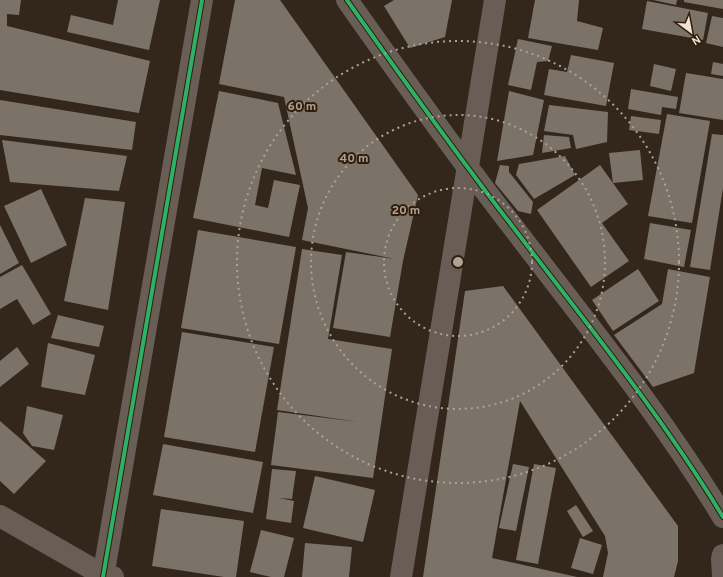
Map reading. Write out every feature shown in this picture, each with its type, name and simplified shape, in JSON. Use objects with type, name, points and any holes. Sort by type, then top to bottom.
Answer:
[{"type":"street","points":[[0,516],[106,576],[202,0]]},
{"type":"street","points":[[347,0],[467,168],[646,400],[700,479],[723,517]]},
{"type":"street","points":[[401,577],[495,0]]},
{"type":"street","points":[[723,555],[723,576]]},
{"type":"building","points":[[0,0],[21,0],[19,15],[7,14],[7,26],[150,61],[139,113],[0,90]]},
{"type":"building","points":[[118,0],[160,0],[149,50],[67,32],[71,15],[113,25]]},
{"type":"building","points":[[235,0],[280,0],[418,195],[403,261],[390,337],[333,328],[346,252],[395,259],[302,240],[308,208],[284,97],[219,84]]},
{"type":"building","points":[[394,0],[452,0],[445,37],[410,48],[384,6]]},
{"type":"building","points":[[535,0],[579,0],[577,21],[603,28],[598,50],[528,38]]},
{"type":"building","points":[[653,0],[677,0],[676,5]]},
{"type":"building","points":[[684,0],[723,0],[723,9],[684,2]]},
{"type":"building","points":[[647,1],[708,13],[703,40],[642,29]]},
{"type":"building","points":[[712,16],[723,18],[723,47],[706,43]]},
{"type":"building","points":[[518,39],[552,46],[548,61],[537,62],[531,90],[508,85]]},
{"type":"building","points":[[571,55],[614,63],[606,106],[544,95],[549,69],[567,72]]},
{"type":"building","points":[[713,62],[723,64],[723,76],[711,74]]},
{"type":"building","points":[[654,64],[676,69],[671,91],[650,86]]},
{"type":"building","points":[[686,73],[723,79],[723,120],[679,113]]},
{"type":"building","points":[[631,89],[678,97],[676,109],[662,107],[661,115],[628,109]]},
{"type":"building","points":[[219,91],[278,103],[296,175],[262,168],[255,205],[268,208],[274,180],[300,185],[289,237],[193,218]]},
{"type":"building","points":[[509,91],[544,100],[533,155],[497,161]]},
{"type":"building","points":[[0,100],[136,122],[132,150],[0,135]]},
{"type":"building","points":[[549,105],[608,112],[607,142],[576,149],[573,135],[544,131]]},
{"type":"building","points":[[667,114],[710,121],[692,223],[648,216]]},
{"type":"building","points":[[631,116],[661,120],[659,134],[629,130]]},
{"type":"building","points":[[712,134],[723,135],[723,188],[710,270],[690,267]]},
{"type":"building","points":[[544,135],[569,137],[571,148],[542,153]]},
{"type":"building","points":[[2,140],[127,156],[119,191],[10,182]]},
{"type":"building","points":[[640,150],[643,180],[613,183],[609,153]]},
{"type":"building","points":[[565,156],[575,175],[534,199],[516,175],[519,164]]},
{"type":"building","points":[[500,165],[509,166],[509,172],[533,202],[531,214],[518,211],[495,183]]},
{"type":"building","points":[[600,165],[628,204],[602,223],[629,261],[591,287],[537,210]]},
{"type":"building","points":[[41,189],[67,245],[31,263],[4,206]]},
{"type":"building","points":[[85,198],[125,202],[108,310],[64,301]]},
{"type":"building","points":[[650,223],[691,230],[684,267],[644,259]]},
{"type":"building","points":[[0,225],[19,263],[0,274]]},
{"type":"building","points":[[198,230],[296,247],[279,344],[181,328]]},
{"type":"building","points":[[302,249],[342,255],[328,339],[392,349],[373,478],[271,465],[278,412],[359,422],[277,410]]},
{"type":"building","points":[[22,265],[51,314],[33,325],[17,299],[0,309],[0,277]]},
{"type":"building","points":[[638,269],[659,301],[613,331],[592,300]]},
{"type":"building","points":[[668,269],[710,277],[694,373],[653,387],[614,335],[662,304]]},
{"type":"building","points":[[503,286],[678,526],[678,561],[674,577],[603,577],[608,553],[605,536],[520,401],[492,558],[577,577],[423,577],[465,291]]},
{"type":"building","points":[[58,315],[104,326],[99,347],[51,338]]},
{"type":"building","points":[[182,332],[274,347],[255,452],[164,437]]},
{"type":"building","points":[[48,343],[95,355],[85,395],[41,387]]},
{"type":"building","points":[[17,347],[29,364],[0,387],[0,361]]},
{"type":"building","points":[[27,406],[63,415],[54,450],[32,446],[23,433]]},
{"type":"building","points":[[0,421],[46,461],[14,494],[0,481]]},
{"type":"building","points":[[163,444],[263,462],[253,513],[153,495]]},
{"type":"building","points":[[513,464],[529,467],[516,531],[499,528]]},
{"type":"building","points":[[534,464],[556,468],[538,564],[516,560]]},
{"type":"building","points":[[272,469],[296,471],[292,499],[279,498],[294,501],[291,523],[266,519]]},
{"type":"building","points":[[315,476],[375,490],[363,542],[303,528]]},
{"type":"building","points":[[576,505],[593,531],[583,537],[567,511]]},
{"type":"building","points":[[161,509],[244,521],[236,577],[224,577],[152,566]]},
{"type":"building","points":[[261,530],[294,538],[284,577],[271,577],[250,572]]},
{"type":"building","points":[[580,538],[602,545],[593,574],[571,568]]},
{"type":"building","points":[[305,543],[352,547],[349,577],[302,577]]},
{"type":"cycle path","points":[[103,577],[202,0]]},
{"type":"cycle path","points":[[347,0],[472,174],[597,336],[649,407],[700,480],[723,517]]}]
